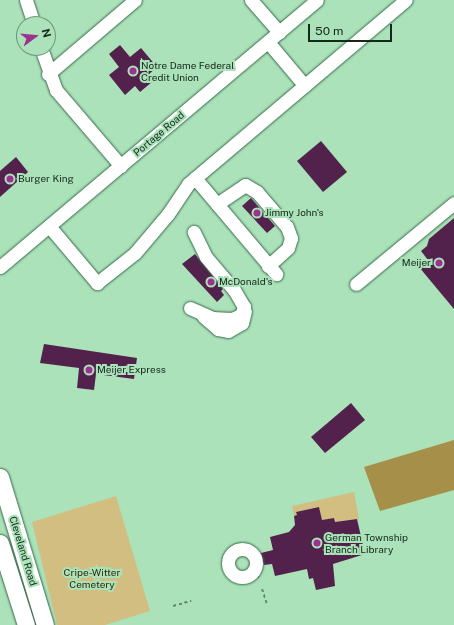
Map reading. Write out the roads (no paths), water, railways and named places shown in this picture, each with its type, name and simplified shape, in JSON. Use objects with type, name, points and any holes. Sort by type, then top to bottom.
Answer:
[{"type":"main road","name":"Cleveland Road","points":[[0,478],[45,625]]},
{"type":"main road","name":"Cleveland Road","points":[[0,543],[26,625]]},
{"type":"street","points":[[26,0],[31,16]]},
{"type":"street","points":[[48,74],[135,0]]},
{"type":"street","points":[[250,0],[279,32]]},
{"type":"street","name":"Portage Road","points":[[0,267],[317,0]]},
{"type":"street","points":[[49,226],[96,283],[135,253],[195,178],[406,0]]},
{"type":"street","points":[[268,42],[304,86]]},
{"type":"street","points":[[43,56],[48,74],[56,90],[67,105],[121,166]]},
{"type":"street","points":[[195,178],[272,270],[288,248],[291,238],[287,227],[257,192],[245,185],[217,204]]},
{"type":"street","points":[[356,284],[454,203]]},
{"type":"street","points":[[190,308],[212,318],[232,319],[241,315],[244,307],[234,290],[206,257],[194,232]]},
{"type":"street","points":[[237,549],[247,550],[257,561],[256,576],[243,578],[232,575],[227,565],[230,555],[237,549]]},
{"type":"place","name":"Notre Dame Federal Credit Union","points":[[133,71]]},
{"type":"place","name":"Burger King","points":[[10,179]]},
{"type":"place","name":"Jimmy John's","points":[[257,213]]},
{"type":"place","name":"Meijer","points":[[439,263]]},
{"type":"place","name":"McDonald's","points":[[211,282]]},
{"type":"place","name":"Meijer Express","points":[[89,370]]},
{"type":"place","name":"German Township Branch Library","points":[[317,543]]},
{"type":"park label","name":"Cripe-Witter Cemetery","points":[[92,578]]}]
